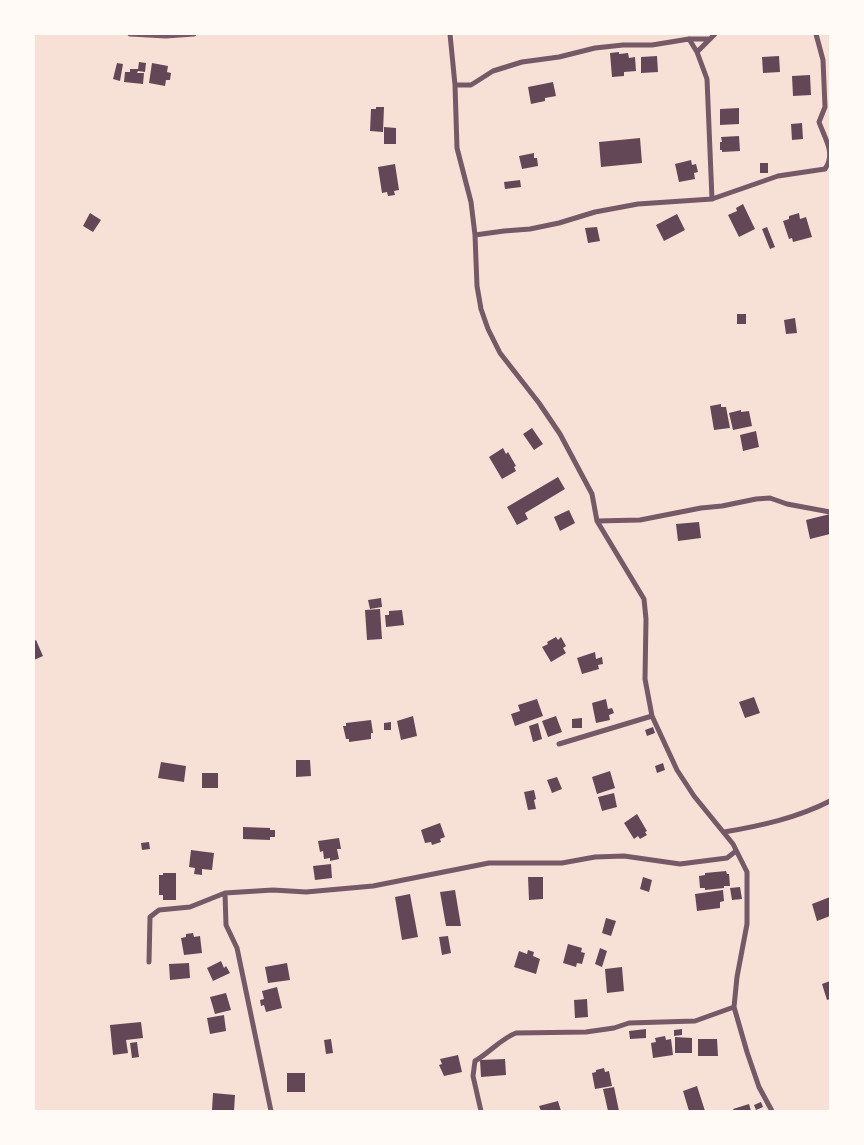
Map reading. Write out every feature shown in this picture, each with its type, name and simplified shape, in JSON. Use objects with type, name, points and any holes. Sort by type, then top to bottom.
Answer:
[{"type":"street","points":[[130,34],[166,36],[194,34]]},
{"type":"street","points":[[450,34],[455,85],[457,148],[471,202],[475,235],[477,286],[481,309],[488,330],[500,353],[539,403],[560,434],[592,494],[597,521],[644,599],[646,619],[644,679],[652,716],[677,770],[694,796],[733,844],[747,872],[747,924],[737,977],[734,1007],[756,1078],[772,1111]]},
{"type":"street","points":[[697,52],[715,34]]},
{"type":"street","points":[[475,235],[530,229],[559,223],[595,212],[638,204],[712,200],[778,176],[825,169],[830,162],[829,147],[819,122],[825,107],[823,60],[815,34]]},
{"type":"street","points":[[455,85],[471,85],[493,71],[522,62],[623,45],[652,45],[689,39],[710,39]]},
{"type":"street","points":[[689,39],[697,52],[707,79],[712,200]]},
{"type":"street","points":[[597,521],[640,520],[701,508],[770,498],[788,504],[830,512]]},
{"type":"street","points":[[559,744],[652,716]]},
{"type":"street","points":[[724,832],[771,824],[830,801]]},
{"type":"street","points":[[149,962],[150,917],[159,910],[190,907],[224,893],[273,890],[306,892],[373,886],[489,863],[562,863],[595,857],[624,856],[680,864],[728,858],[736,851]]},
{"type":"street","points":[[224,893],[226,925],[237,948],[271,1111]]},
{"type":"street","points":[[480,1111],[474,1076],[475,1061],[516,1032],[586,1032],[614,1028],[629,1023],[695,1021],[734,1007]]},
{"type":"building","points":[[619,52],[619,54],[628,53],[629,58],[635,57],[636,71],[624,72],[624,76],[612,77],[610,53]]},
{"type":"building","points":[[657,56],[658,72],[641,73],[641,57]]},
{"type":"building","points":[[779,56],[780,72],[763,73],[762,57]]},
{"type":"building","points":[[139,62],[146,63],[145,72],[138,71],[137,73],[144,73],[143,84],[124,82],[125,72],[130,72],[130,69],[138,69]]},
{"type":"building","points":[[117,63],[123,64],[120,81],[113,79]]},
{"type":"building","points":[[152,63],[168,66],[167,72],[171,73],[170,80],[166,80],[165,86],[149,83]]},
{"type":"building","points":[[810,75],[811,95],[793,96],[792,76]]},
{"type":"building","points":[[553,82],[556,96],[531,104],[528,87]]},
{"type":"building","points":[[376,107],[384,107],[383,132],[370,131],[371,109],[376,109]]},
{"type":"building","points":[[739,108],[739,124],[720,125],[720,109]]},
{"type":"building","points":[[802,123],[803,139],[792,140],[791,124]]},
{"type":"building","points":[[384,127],[396,128],[396,144],[384,144]]},
{"type":"building","points":[[739,136],[740,151],[722,152],[720,150],[721,137]]},
{"type":"building","points":[[640,138],[642,163],[601,167],[599,142]]},
{"type":"building","points":[[534,153],[538,166],[522,169],[519,156]]},
{"type":"building","points":[[691,160],[692,165],[696,164],[698,172],[694,173],[695,179],[679,182],[675,164]]},
{"type":"building","points":[[760,163],[768,163],[768,173],[760,173]]},
{"type":"building","points":[[395,164],[399,190],[394,191],[395,195],[388,196],[387,192],[382,193],[378,167]]},
{"type":"building","points":[[520,180],[521,187],[505,189],[504,182]]},
{"type":"building","points":[[743,204],[755,229],[739,237],[728,215],[737,211],[736,208]]},
{"type":"building","points":[[90,213],[101,220],[93,232],[83,226]]},
{"type":"building","points":[[799,213],[800,219],[806,217],[812,237],[793,242],[792,238],[789,239],[783,221],[789,219],[789,216]]},
{"type":"building","points":[[677,214],[685,230],[664,241],[656,225]]},
{"type":"building","points":[[597,227],[600,241],[588,243],[585,228]]},
{"type":"building","points":[[767,227],[775,247],[770,249],[762,229]]},
{"type":"building","points":[[737,314],[746,314],[746,324],[737,324]]},
{"type":"building","points":[[795,318],[797,333],[786,334],[784,320]]},
{"type":"building","points":[[721,404],[721,407],[726,407],[730,428],[714,430],[710,406]]},
{"type":"building","points":[[741,410],[741,412],[749,411],[752,426],[733,430],[729,413]]},
{"type":"building","points":[[532,428],[543,444],[534,450],[523,434]]},
{"type":"building","points":[[756,431],[759,447],[743,451],[740,435]]},
{"type":"building","points":[[503,448],[506,454],[508,452],[516,466],[514,467],[516,471],[502,479],[489,457]]},
{"type":"building","points":[[558,477],[565,489],[525,513],[528,519],[517,525],[507,507]]},
{"type":"building","points":[[569,510],[575,523],[560,531],[554,517]]},
{"type":"building","points":[[830,514],[830,534],[810,539],[806,520]]},
{"type":"building","points":[[699,522],[701,538],[678,541],[676,524]]},
{"type":"building","points":[[381,598],[382,607],[370,609],[368,600]]},
{"type":"building","points":[[380,609],[382,639],[367,640],[365,610]]},
{"type":"building","points":[[402,610],[404,625],[386,627],[385,615],[389,615],[389,611]]},
{"type":"building","points":[[556,637],[558,640],[561,637],[566,646],[563,648],[566,653],[551,662],[542,647]]},
{"type":"building","points":[[36,640],[43,656],[34,660],[34,641]]},
{"type":"building","points":[[595,652],[596,659],[602,657],[603,664],[598,665],[599,669],[582,674],[577,658]]},
{"type":"building","points":[[754,697],[760,713],[745,718],[739,702]]},
{"type":"building","points":[[537,699],[543,716],[515,726],[511,714],[520,711],[518,705]]},
{"type":"building","points":[[606,699],[608,709],[612,708],[614,713],[609,715],[610,720],[596,723],[592,703]]},
{"type":"building","points":[[413,716],[417,736],[401,740],[397,721]]},
{"type":"building","points":[[556,716],[562,732],[548,737],[542,721]]},
{"type":"building","points":[[582,718],[582,728],[572,728],[572,719]]},
{"type":"building","points":[[371,720],[373,733],[371,733],[371,739],[349,742],[349,739],[346,739],[343,726],[346,726],[346,723]]},
{"type":"building","points":[[391,722],[391,730],[384,730],[384,723]]},
{"type":"building","points":[[538,723],[542,739],[533,742],[529,726]]},
{"type":"building","points":[[653,727],[655,733],[647,736],[645,730]]},
{"type":"building","points":[[296,760],[310,760],[311,776],[296,777]]},
{"type":"building","points":[[161,762],[186,766],[184,782],[158,778]]},
{"type":"building","points":[[663,763],[665,770],[657,773],[655,766]]},
{"type":"building","points":[[610,771],[615,788],[597,794],[592,777]]},
{"type":"building","points":[[202,773],[218,773],[218,788],[202,788]]},
{"type":"building","points":[[557,777],[562,789],[552,793],[547,780]]},
{"type":"building","points":[[534,790],[536,809],[528,810],[524,792]]},
{"type":"building","points":[[614,793],[617,807],[602,811],[598,797]]},
{"type":"building","points":[[637,814],[647,831],[645,832],[647,835],[640,839],[638,836],[634,839],[624,823]]},
{"type":"building","points":[[440,823],[445,837],[440,839],[441,842],[432,845],[431,842],[425,843],[421,830]]},
{"type":"building","points":[[243,827],[270,828],[270,830],[275,830],[275,837],[270,837],[270,840],[243,839]]},
{"type":"building","points":[[339,838],[341,849],[337,849],[339,859],[330,861],[330,858],[324,859],[323,851],[320,852],[318,841]]},
{"type":"building","points":[[149,842],[150,849],[142,850],[141,843]]},
{"type":"building","points":[[191,850],[214,853],[212,870],[202,869],[202,875],[194,874],[195,868],[189,867]]},
{"type":"building","points":[[331,864],[332,878],[315,880],[313,866]]},
{"type":"building","points":[[726,871],[729,874],[730,886],[705,890],[705,888],[700,888],[699,876],[705,875],[705,873]]},
{"type":"building","points":[[163,873],[176,873],[176,900],[163,900],[163,895],[159,895],[159,875],[163,875]]},
{"type":"building","points":[[528,877],[543,877],[543,899],[529,900]]},
{"type":"building","points":[[643,877],[652,880],[649,892],[640,889]]},
{"type":"building","points":[[740,887],[742,899],[732,900],[730,888]]},
{"type":"building","points":[[455,890],[461,926],[446,926],[440,892]]},
{"type":"building","points":[[723,890],[724,901],[720,902],[720,908],[697,911],[695,894]]},
{"type":"building","points":[[410,894],[418,937],[402,940],[395,897]]},
{"type":"building","points":[[830,897],[830,916],[817,921],[812,904]]},
{"type":"building","points":[[606,918],[616,921],[611,936],[602,933]]},
{"type":"building","points":[[193,933],[194,937],[200,936],[202,953],[184,955],[181,938],[186,937],[186,934]]},
{"type":"building","points":[[448,936],[451,953],[442,955],[439,937]]},
{"type":"building","points":[[568,944],[582,948],[581,952],[585,953],[582,964],[577,963],[576,967],[563,963]]},
{"type":"building","points":[[600,948],[607,951],[602,967],[595,964]]},
{"type":"building","points":[[528,950],[534,952],[533,956],[540,959],[536,974],[514,967],[519,951],[527,954]]},
{"type":"building","points":[[221,961],[224,968],[226,966],[230,973],[213,981],[207,968]]},
{"type":"building","points":[[189,963],[190,978],[170,980],[169,964]]},
{"type":"building","points":[[287,963],[290,980],[268,983],[265,967]]},
{"type":"building","points":[[622,967],[624,991],[607,993],[605,969]]},
{"type":"building","points":[[830,981],[830,999],[827,1000],[822,984]]},
{"type":"building","points":[[277,987],[282,1008],[266,1012],[264,1005],[261,1006],[260,1000],[264,999],[262,991]]},
{"type":"building","points":[[226,993],[231,1010],[215,1014],[210,997]]},
{"type":"building","points":[[587,999],[588,1017],[575,1018],[574,1000]]},
{"type":"building","points":[[224,1015],[226,1031],[210,1034],[207,1018]]},
{"type":"building","points":[[141,1022],[143,1038],[126,1040],[128,1053],[113,1055],[110,1025]]},
{"type":"building","points":[[646,1029],[646,1038],[630,1039],[629,1031]]},
{"type":"building","points":[[682,1029],[682,1035],[674,1036],[674,1030]]},
{"type":"building","points":[[665,1036],[666,1040],[671,1039],[673,1055],[653,1058],[651,1043],[656,1042],[655,1038]]},
{"type":"building","points":[[675,1037],[692,1038],[692,1053],[675,1053]]},
{"type":"building","points":[[331,1039],[333,1053],[326,1054],[324,1040]]},
{"type":"building","points":[[698,1039],[717,1039],[718,1056],[698,1056]]},
{"type":"building","points":[[137,1042],[139,1057],[132,1058],[130,1043]]},
{"type":"building","points":[[458,1055],[462,1072],[444,1076],[439,1065],[442,1064],[440,1059]]},
{"type":"building","points":[[505,1059],[506,1075],[481,1077],[480,1060]]},
{"type":"building","points":[[604,1068],[605,1072],[609,1071],[612,1086],[595,1089],[592,1073]]},
{"type":"building","points":[[287,1073],[305,1073],[305,1092],[287,1092]]},
{"type":"building","points":[[697,1086],[705,1111],[689,1111],[683,1091]]},
{"type":"building","points":[[614,1087],[619,1111],[608,1111],[603,1089]]},
{"type":"building","points":[[213,1093],[235,1095],[234,1111],[212,1110]]},
{"type":"building","points":[[558,1101],[561,1111],[541,1111],[539,1106]]},
{"type":"building","points":[[761,1102],[763,1107],[756,1110],[754,1105]]},
{"type":"building","points":[[749,1104],[751,1111],[734,1111],[733,1109]]}]
